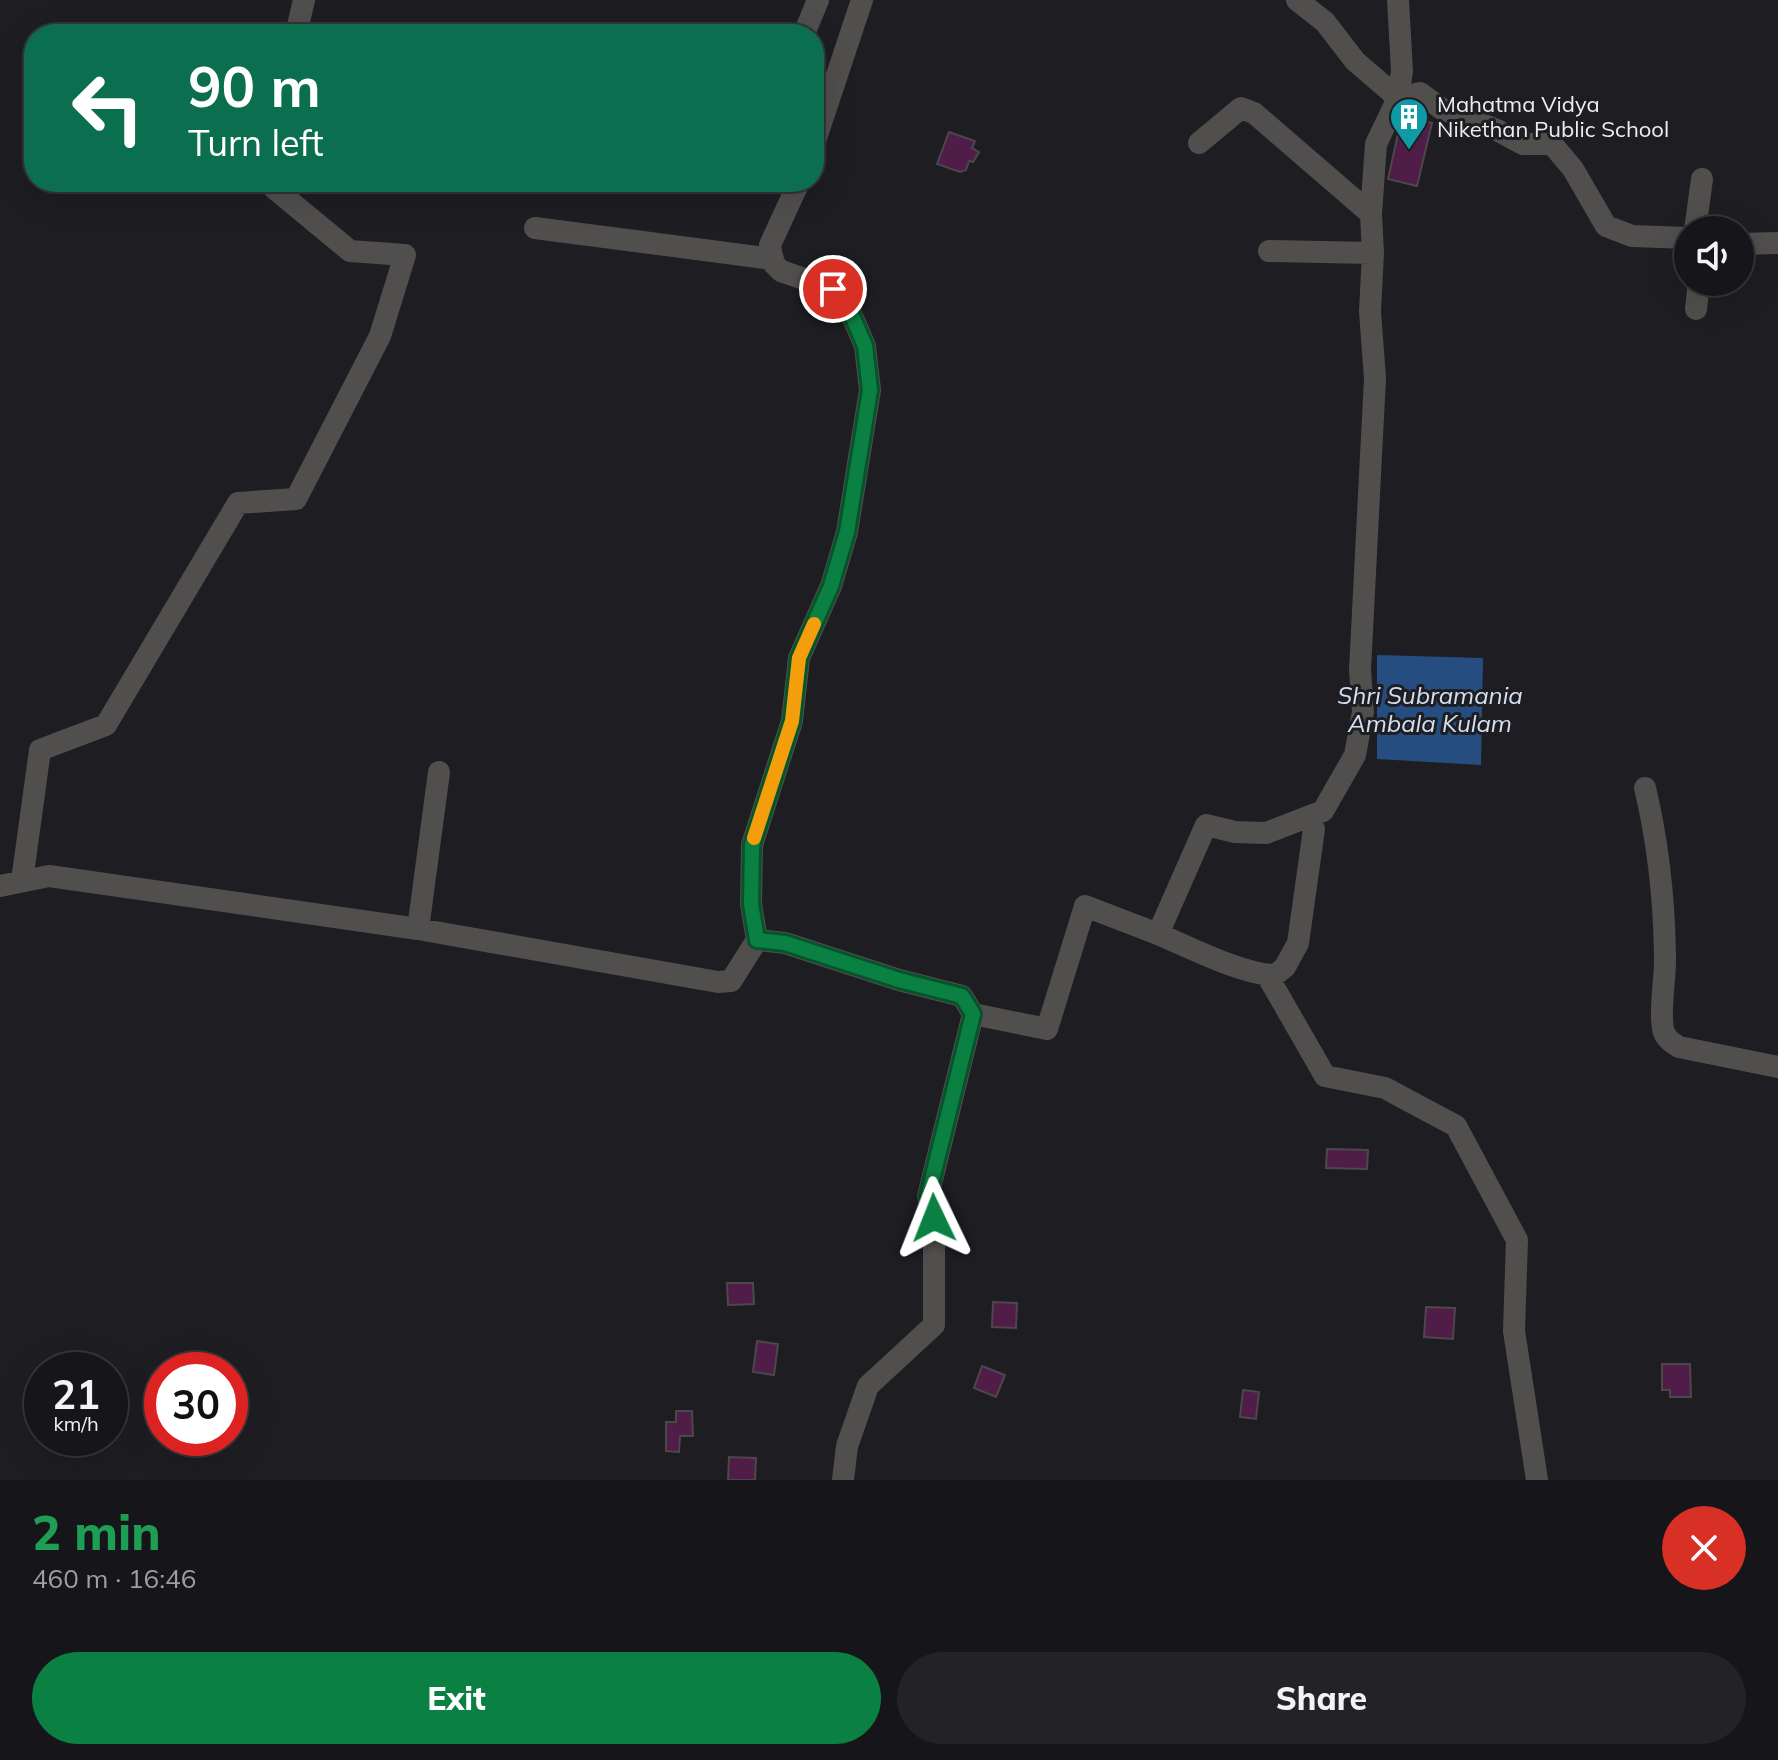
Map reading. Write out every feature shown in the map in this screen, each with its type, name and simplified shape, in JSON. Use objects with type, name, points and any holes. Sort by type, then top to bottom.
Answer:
[{"type":"street","points":[[298,24],[304,0]]},
{"type":"street","points":[[808,24],[818,0]]},
{"type":"street","points":[[824,114],[862,0]]},
{"type":"street","points":[[1297,0],[1325,22],[1355,61],[1398,98]]},
{"type":"street","points":[[1158,934],[1206,825],[1235,832],[1266,833],[1323,811],[1355,755],[1363,712],[1360,670],[1375,378],[1370,311],[1373,253],[1371,214],[1376,144],[1398,98],[1402,71],[1398,0]]},
{"type":"street","points":[[1398,98],[1420,93],[1442,109],[1497,130],[1523,144],[1552,144],[1573,169],[1606,226],[1632,236],[1674,238]]},
{"type":"street","points":[[1199,143],[1241,108],[1254,113],[1371,214]]},
{"type":"street","points":[[1697,216],[1702,179]]},
{"type":"street","points":[[279,192],[350,251],[405,255],[380,336],[296,499],[238,503],[106,725],[40,750],[11,884],[49,876],[418,929],[718,982],[731,981],[757,940],[751,904],[752,845],[792,721],[799,658],[831,586],[847,532],[870,390],[865,346],[853,318],[833,289],[781,271],[773,259],[770,245],[794,192]]},
{"type":"street","points":[[535,228],[773,259]]},
{"type":"street","points":[[1754,244],[1778,243]]},
{"type":"street","points":[[1269,251],[1373,253]]},
{"type":"street","points":[[1696,309],[1697,296]]},
{"type":"street","points":[[418,929],[439,772]]},
{"type":"street","points":[[1645,788],[1655,829],[1662,888],[1665,955],[1663,1029],[1669,1041],[1679,1047],[1778,1067]]},
{"type":"street","points":[[973,1014],[1047,1029],[1085,906],[1267,975],[1275,975],[1285,967],[1298,943],[1314,829]]},
{"type":"street","points":[[757,940],[785,943],[899,980],[962,996],[973,1014],[928,1196],[934,1218],[934,1325],[868,1386],[847,1446],[843,1480]]},
{"type":"street","points":[[1267,975],[1325,1076],[1385,1088],[1456,1126],[1517,1240],[1514,1331],[1537,1480]]},
{"type":"water","name":"Shri Subramania Ambala Kulam","points":[[1377,655],[1483,658],[1481,765],[1377,759]]},
{"type":"building","name":"Mahatma Vidya Nikethan Public School","points":[[1404,117],[1432,123],[1417,186],[1388,179]]},
{"type":"building","points":[[949,132],[975,141],[972,148],[979,152],[973,162],[969,161],[966,170],[960,172],[937,164]]},
{"type":"building","points":[[1327,1149],[1368,1150],[1367,1169],[1326,1168]]},
{"type":"building","points":[[727,1283],[753,1283],[754,1304],[728,1305]]},
{"type":"building","points":[[993,1302],[1017,1303],[1016,1328],[992,1327]]},
{"type":"building","points":[[1426,1307],[1455,1308],[1453,1339],[1424,1337]]},
{"type":"building","points":[[757,1341],[778,1344],[774,1375],[753,1372]]},
{"type":"building","points":[[1662,1364],[1690,1364],[1691,1397],[1670,1397],[1670,1390],[1662,1390]]},
{"type":"building","points":[[982,1366],[1005,1375],[996,1397],[974,1388]]},
{"type":"building","points":[[1243,1390],[1259,1392],[1256,1419],[1240,1417]]},
{"type":"building","points":[[676,1411],[692,1411],[693,1436],[680,1436],[679,1452],[666,1451],[666,1422],[676,1422]]},
{"type":"building","points":[[729,1457],[756,1458],[755,1480],[728,1480]]},
{"type":"slow traffic","points":[[754,838],[792,721],[799,658],[814,624]]},
{"type":"place","name":"Mahatma Vidya Nikethan Public School","points":[[1409,151]]},
{"type":"route","points":[[833,289],[853,318],[865,346],[870,390],[847,532],[831,586],[799,658],[792,721],[752,845],[751,904],[757,940],[785,943],[899,980],[962,996],[973,1014],[928,1196],[934,1218]]}]
